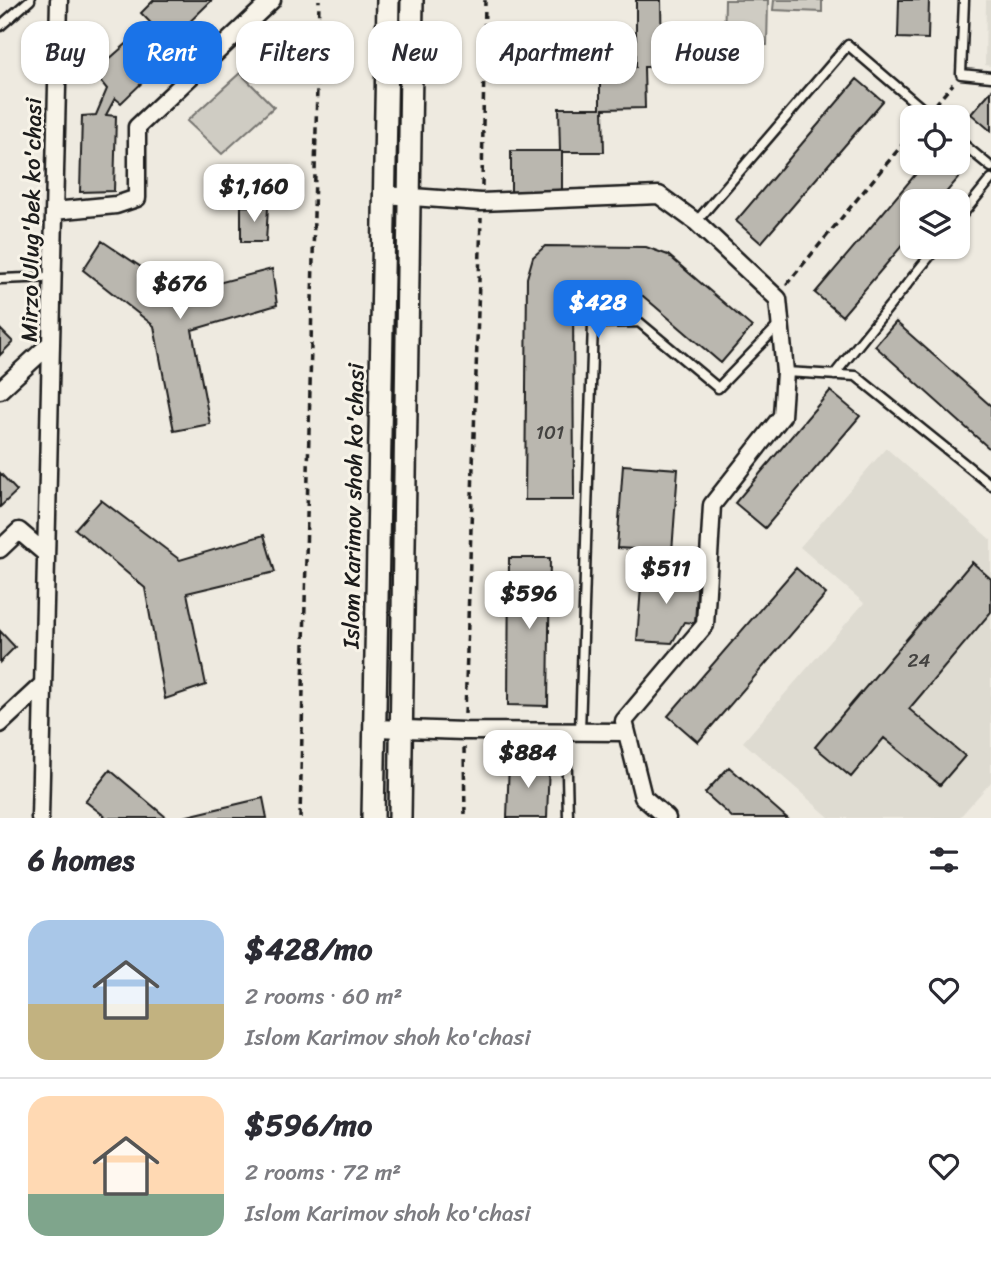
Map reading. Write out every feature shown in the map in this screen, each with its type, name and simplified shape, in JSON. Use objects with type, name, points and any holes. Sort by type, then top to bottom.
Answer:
[{"type":"main road","name":"Islom Karimov shoh ko'chasi","points":[[373,818],[388,0]]},
{"type":"main road","points":[[400,818],[412,0]]},
{"type":"street","name":"Mirzo Ulug'bek ko'chasi","points":[[40,818],[59,0]]},
{"type":"street","points":[[54,211],[116,205],[137,198],[137,127],[272,0]]},
{"type":"street","points":[[385,195],[481,202],[659,195],[696,222],[777,299],[785,372],[782,416],[712,505],[705,625],[624,721],[643,797],[667,818]]},
{"type":"street","points":[[0,390],[51,343]]},
{"type":"street","points":[[0,549],[19,531],[46,554]]},
{"type":"street","points":[[0,724],[43,684]]},
{"type":"street","points":[[375,728],[626,733]]},
{"type":"lane","points":[[0,26],[30,0]]},
{"type":"lane","points":[[964,0],[961,74],[991,77]]},
{"type":"lane","points":[[696,222],[848,45],[917,105]]},
{"type":"lane","points":[[970,150],[991,167]]},
{"type":"lane","points":[[970,205],[991,179]]},
{"type":"lane","points":[[834,374],[927,259]]},
{"type":"lane","points":[[0,279],[53,277]]},
{"type":"lane","points":[[568,818],[593,323],[639,322],[718,388],[780,324]]},
{"type":"lane","points":[[785,372],[856,376],[991,485]]},
{"type":"path","points":[[300,818],[318,0]]},
{"type":"path","points":[[465,818],[464,731],[485,0]]},
{"type":"path","points":[[938,105],[961,74]]},
{"type":"path","points":[[777,299],[900,148]]},
{"type":"shaded area","points":[[725,0],[768,0],[767,45],[764,45],[764,21],[725,21]]},
{"type":"shaded area","points":[[774,0],[822,0],[822,12],[773,10]]},
{"type":"shaded area","points":[[986,0],[991,0],[991,66],[985,65]]},
{"type":"shaded area","points":[[236,77],[236,84],[251,84],[274,107],[222,154],[187,121]]},
{"type":"shaded area","points":[[886,448],[991,540],[991,782],[959,818],[830,818],[743,742],[864,603],[800,547]]},
{"type":"building","points":[[154,0],[212,0],[190,21],[149,21],[141,13]]},
{"type":"building","points":[[636,0],[661,0],[661,21],[651,21],[651,67],[644,67],[645,108],[603,109],[604,152],[562,152],[562,194],[511,195],[511,151],[560,151],[559,108],[600,108],[600,84],[637,84]]},
{"type":"building","points":[[899,0],[929,0],[928,39],[898,38]]},
{"type":"building","points":[[123,47],[123,84],[141,84],[121,103],[115,98],[106,115],[116,116],[114,191],[80,192],[82,116],[96,115],[107,89],[103,84],[109,84],[109,59]]},
{"type":"building","points":[[857,79],[883,101],[761,243],[736,221]]},
{"type":"building","points":[[991,91],[991,131],[971,114]]},
{"type":"building","points":[[915,175],[961,175],[949,189],[903,189]]},
{"type":"building","points":[[900,193],[900,248],[842,316],[815,293]]},
{"type":"building","points":[[241,206],[268,207],[266,242],[241,242]]},
{"type":"building","points":[[102,241],[180,293],[272,269],[277,305],[192,330],[210,424],[174,431],[154,326],[83,270]]},
{"type":"building","points":[[545,246],[646,247],[668,255],[752,327],[721,363],[643,296],[573,295],[574,500],[525,500],[527,278],[533,257]]},
{"type":"building","points":[[896,322],[991,406],[991,450],[875,346]]},
{"type":"building","points":[[0,329],[13,342],[0,355]]},
{"type":"building","points":[[830,391],[860,416],[765,528],[735,503]]},
{"type":"building","points":[[623,465],[678,469],[671,566],[649,564],[650,550],[617,548]]},
{"type":"building","points":[[0,473],[17,491],[0,507]]},
{"type":"building","points":[[101,500],[180,560],[264,535],[275,572],[187,593],[206,685],[165,699],[145,588],[75,529]]},
{"type":"building","points":[[509,558],[550,558],[548,706],[508,705]]},
{"type":"building","points":[[972,562],[991,579],[991,612],[909,709],[965,756],[940,785],[884,738],[851,777],[815,747]]},
{"type":"building","points":[[796,568],[826,594],[698,742],[668,716]]},
{"type":"building","points":[[642,573],[698,576],[695,623],[684,622],[672,643],[637,641]]},
{"type":"building","points":[[0,631],[15,647],[0,662]]},
{"type":"building","points":[[509,761],[549,762],[547,818],[507,818]]},
{"type":"building","points":[[729,767],[787,818],[733,818],[705,793]]},
{"type":"building","points":[[110,770],[167,818],[107,818],[85,801]]},
{"type":"building","points":[[263,798],[267,818],[179,818]]}]
